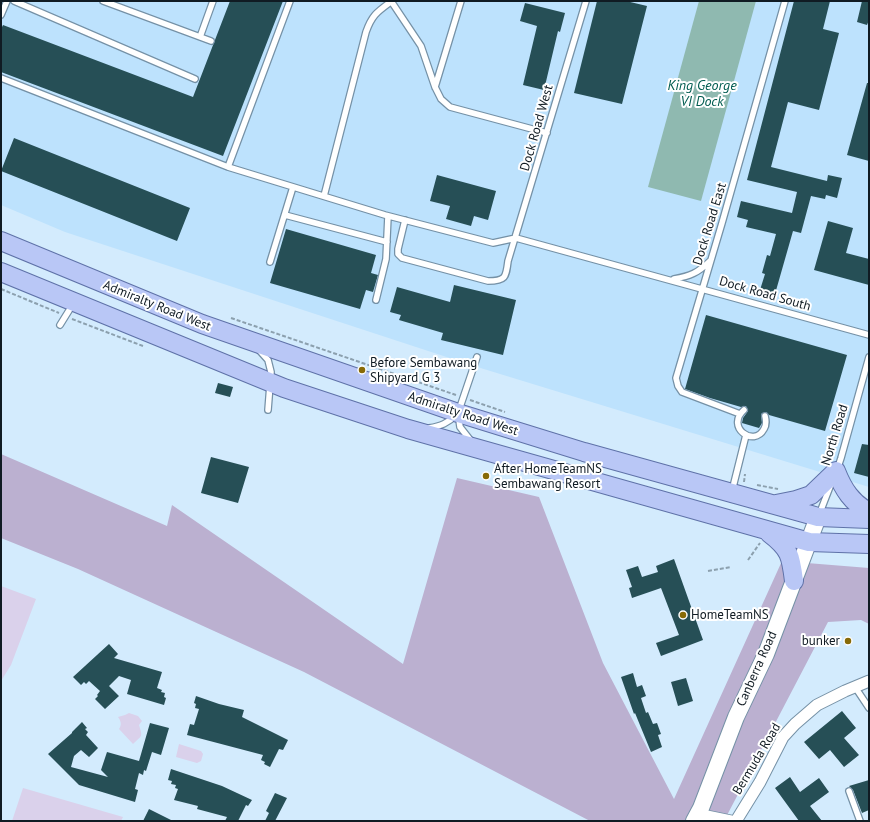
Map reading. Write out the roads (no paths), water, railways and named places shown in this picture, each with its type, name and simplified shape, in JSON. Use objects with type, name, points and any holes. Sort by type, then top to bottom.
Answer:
[{"type":"main road","name":"Admiralty Road West","points":[[1,242],[242,339],[461,405],[584,452],[776,497],[818,517],[869,519]]},
{"type":"main road","name":"Admiralty Road West","points":[[1,272],[270,382],[408,429],[613,487],[763,536],[809,542],[869,544]]},
{"type":"main road","points":[[584,452],[582,462],[584,470],[592,477],[613,487]]},
{"type":"main road","points":[[776,497],[796,500],[811,495],[836,471],[842,486],[850,496],[860,507],[869,512]]},
{"type":"main road","name":"Canberra Road","points":[[696,818],[736,717],[766,654],[818,517]]},
{"type":"main road","points":[[763,536],[780,541],[786,548],[792,560],[794,581]]},
{"type":"street","name":"Bermuda Road","points":[[736,821],[760,782],[783,737],[795,724],[817,705],[869,681]]},
{"type":"street","points":[[696,818],[731,821]]},
{"type":"lane","points":[[1,15],[7,1]]},
{"type":"lane","points":[[14,1],[195,79]]},
{"type":"lane","points":[[103,1],[210,41]]},
{"type":"lane","points":[[200,37],[213,1]]},
{"type":"lane","points":[[228,167],[290,1]]},
{"type":"lane","points":[[324,196],[366,32],[370,21],[375,14],[392,1],[421,46],[435,87],[441,99],[450,107],[547,133]]},
{"type":"lane","points":[[435,87],[461,1]]},
{"type":"lane","name":"Dock Road West","points":[[405,220],[398,249],[398,254],[402,258],[488,281],[497,281],[506,276],[508,261],[586,1]]},
{"type":"lane","name":"Dock Road East","points":[[746,435],[741,432],[738,426],[738,420],[742,412],[682,392],[678,386],[676,378],[785,1]]},
{"type":"lane","points":[[1,78],[228,167],[388,216],[493,243],[516,238]]},
{"type":"lane","points":[[270,262],[293,187]]},
{"type":"lane","points":[[285,216],[387,242]]},
{"type":"lane","points":[[376,300],[386,259],[388,216]]},
{"type":"lane","name":"Dock Road South","points":[[516,238],[869,335]]},
{"type":"lane","points":[[672,280],[691,276],[702,269],[711,260]]},
{"type":"lane","points":[[60,325],[75,302]]},
{"type":"lane","points":[[242,339],[259,350],[268,360],[271,372],[268,410]]},
{"type":"lane","points":[[477,357],[461,405],[460,427],[466,436],[484,451]]},
{"type":"lane","name":"North Road","points":[[818,517],[841,458],[869,358]]},
{"type":"lane","points":[[408,429],[438,427],[448,422],[461,405]]},
{"type":"lane","points":[[733,487],[746,435],[758,435],[763,431],[766,425],[764,416]]},
{"type":"lane","points":[[855,687],[869,708]]},
{"type":"lane","points":[[850,791],[860,821]]},
{"type":"water","name":"King George VI Dock","points":[[699,1],[756,1],[701,201],[648,187]]},
{"type":"place","name":"Before Sembawang Shipyard G 3","points":[[362,370]]},
{"type":"place","name":"After HomeTeamNS Sembawang Resort","points":[[486,476]]},
{"type":"place","name":"HomeTeamNS","points":[[683,615]]},
{"type":"place","name":"bunker","points":[[848,641]]}]
